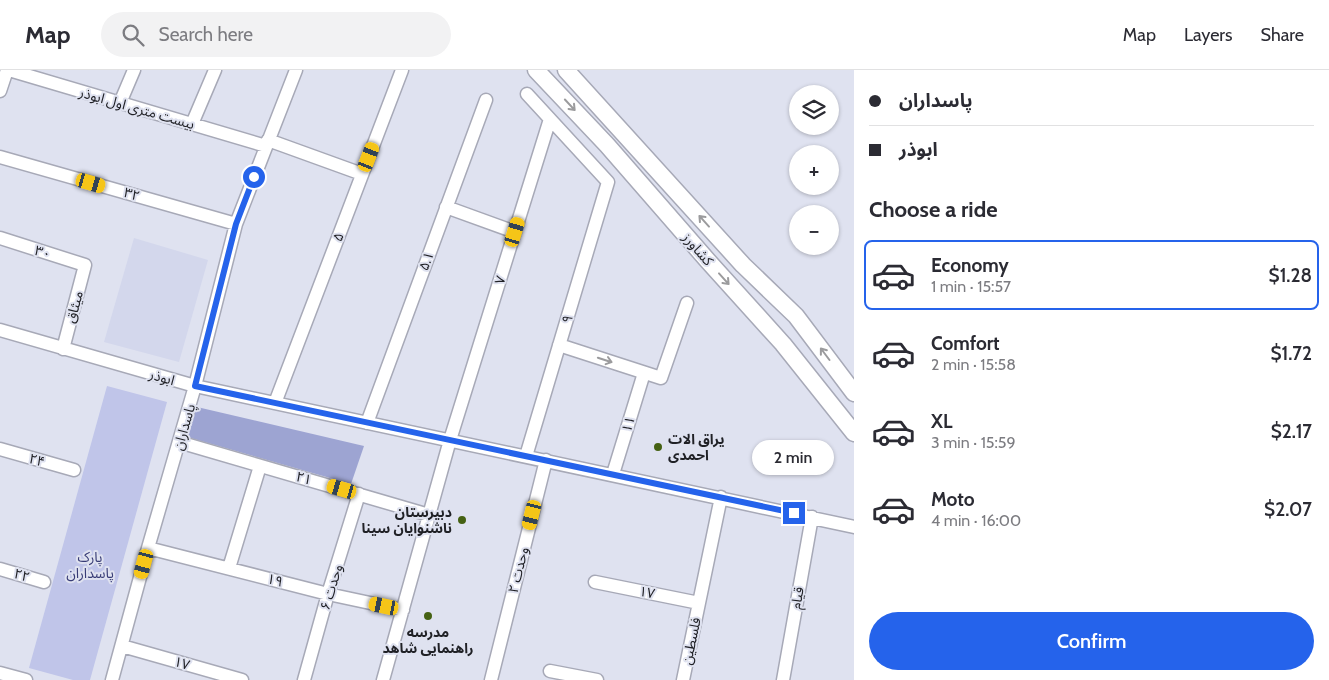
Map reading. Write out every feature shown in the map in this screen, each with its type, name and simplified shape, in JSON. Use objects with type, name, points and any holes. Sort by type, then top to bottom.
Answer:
[{"type":"main road","name":"کشاورز","points":[[536,70],[607,145],[708,262],[783,344],[854,433]]},
{"type":"main road","name":"کشاورز","points":[[566,70],[743,265],[796,316],[854,393]]},
{"type":"main road","points":[[635,178],[651,162]]},
{"type":"main road","points":[[783,344],[854,421]]},
{"type":"street","points":[[120,103],[134,70]]},
{"type":"street","points":[[192,124],[215,70]]},
{"type":"street","name":"پاسداران","points":[[112,680],[195,386],[236,224],[296,70]]},
{"type":"street","name":"۵","points":[[275,403],[402,70]]},
{"type":"street","points":[[0,91],[14,71]]},
{"type":"street","name":"بیست متری اول ابوذر","points":[[14,71],[192,124],[267,143],[362,174]]},
{"type":"street","points":[[527,94],[550,119]]},
{"type":"street","name":"۵.۱","points":[[367,423],[486,100]]},
{"type":"street","name":"۹","points":[[526,456],[608,182],[550,119]]},
{"type":"street","name":"۷","points":[[383,680],[450,440],[550,119]]},
{"type":"street","name":"۳۲","points":[[0,157],[236,224]]},
{"type":"street","points":[[446,208],[515,232]]},
{"type":"street","name":"۳۰","points":[[0,238],[85,265]]},
{"type":"street","name":"میثاق","points":[[63,348],[85,265]]},
{"type":"street","points":[[559,345],[661,378],[687,303]]},
{"type":"street","name":"ابوذر","points":[[0,330],[195,386],[812,516],[854,527]]},
{"type":"street","name":"۱۱","points":[[613,474],[644,373]]},
{"type":"street","name":"۲۱","points":[[179,442],[429,515]]},
{"type":"street","name":"۲۴","points":[[0,449],[74,470]]},
{"type":"street","name":"وحدت ۲","points":[[491,680],[546,460]]},
{"type":"street","points":[[229,568],[260,466]]},
{"type":"street","name":"وحدت ۶","points":[[304,680],[359,494]]},
{"type":"street","name":"فلسطین","points":[[683,680],[721,498]]},
{"type":"street","name":"قیام","points":[[783,680],[812,516]]},
{"type":"street","name":"۱۹","points":[[148,548],[328,594],[403,610]]},
{"type":"street","name":"۲۲","points":[[0,569],[44,582]]},
{"type":"street","name":"۱۷","points":[[595,582],[699,603]]},
{"type":"street","name":"۱۷","points":[[122,646],[242,680]]},
{"type":"street","points":[[550,670],[597,680]]},
{"type":"street","points":[[0,673],[26,680]]},
{"type":"shaded area","points":[[134,238],[208,260],[179,362],[104,342]]},
{"type":"shaded area","points":[[197,407],[364,446],[351,484],[187,437]]},
{"type":"green space","name":"پارک پاسداران","points":[[107,386],[167,402],[90,680],[73,680],[29,668]]},
{"type":"place","name":"یراق الات احمدی","points":[[658,447]]},
{"type":"place","name":"دبیرستان ناشنوایان سینا","points":[[462,520]]},
{"type":"place","name":"مدرسه راهنمایی شاهد","points":[[428,616]]},
{"type":"route","points":[[254,177],[236,224],[195,386],[794,513]]}]
